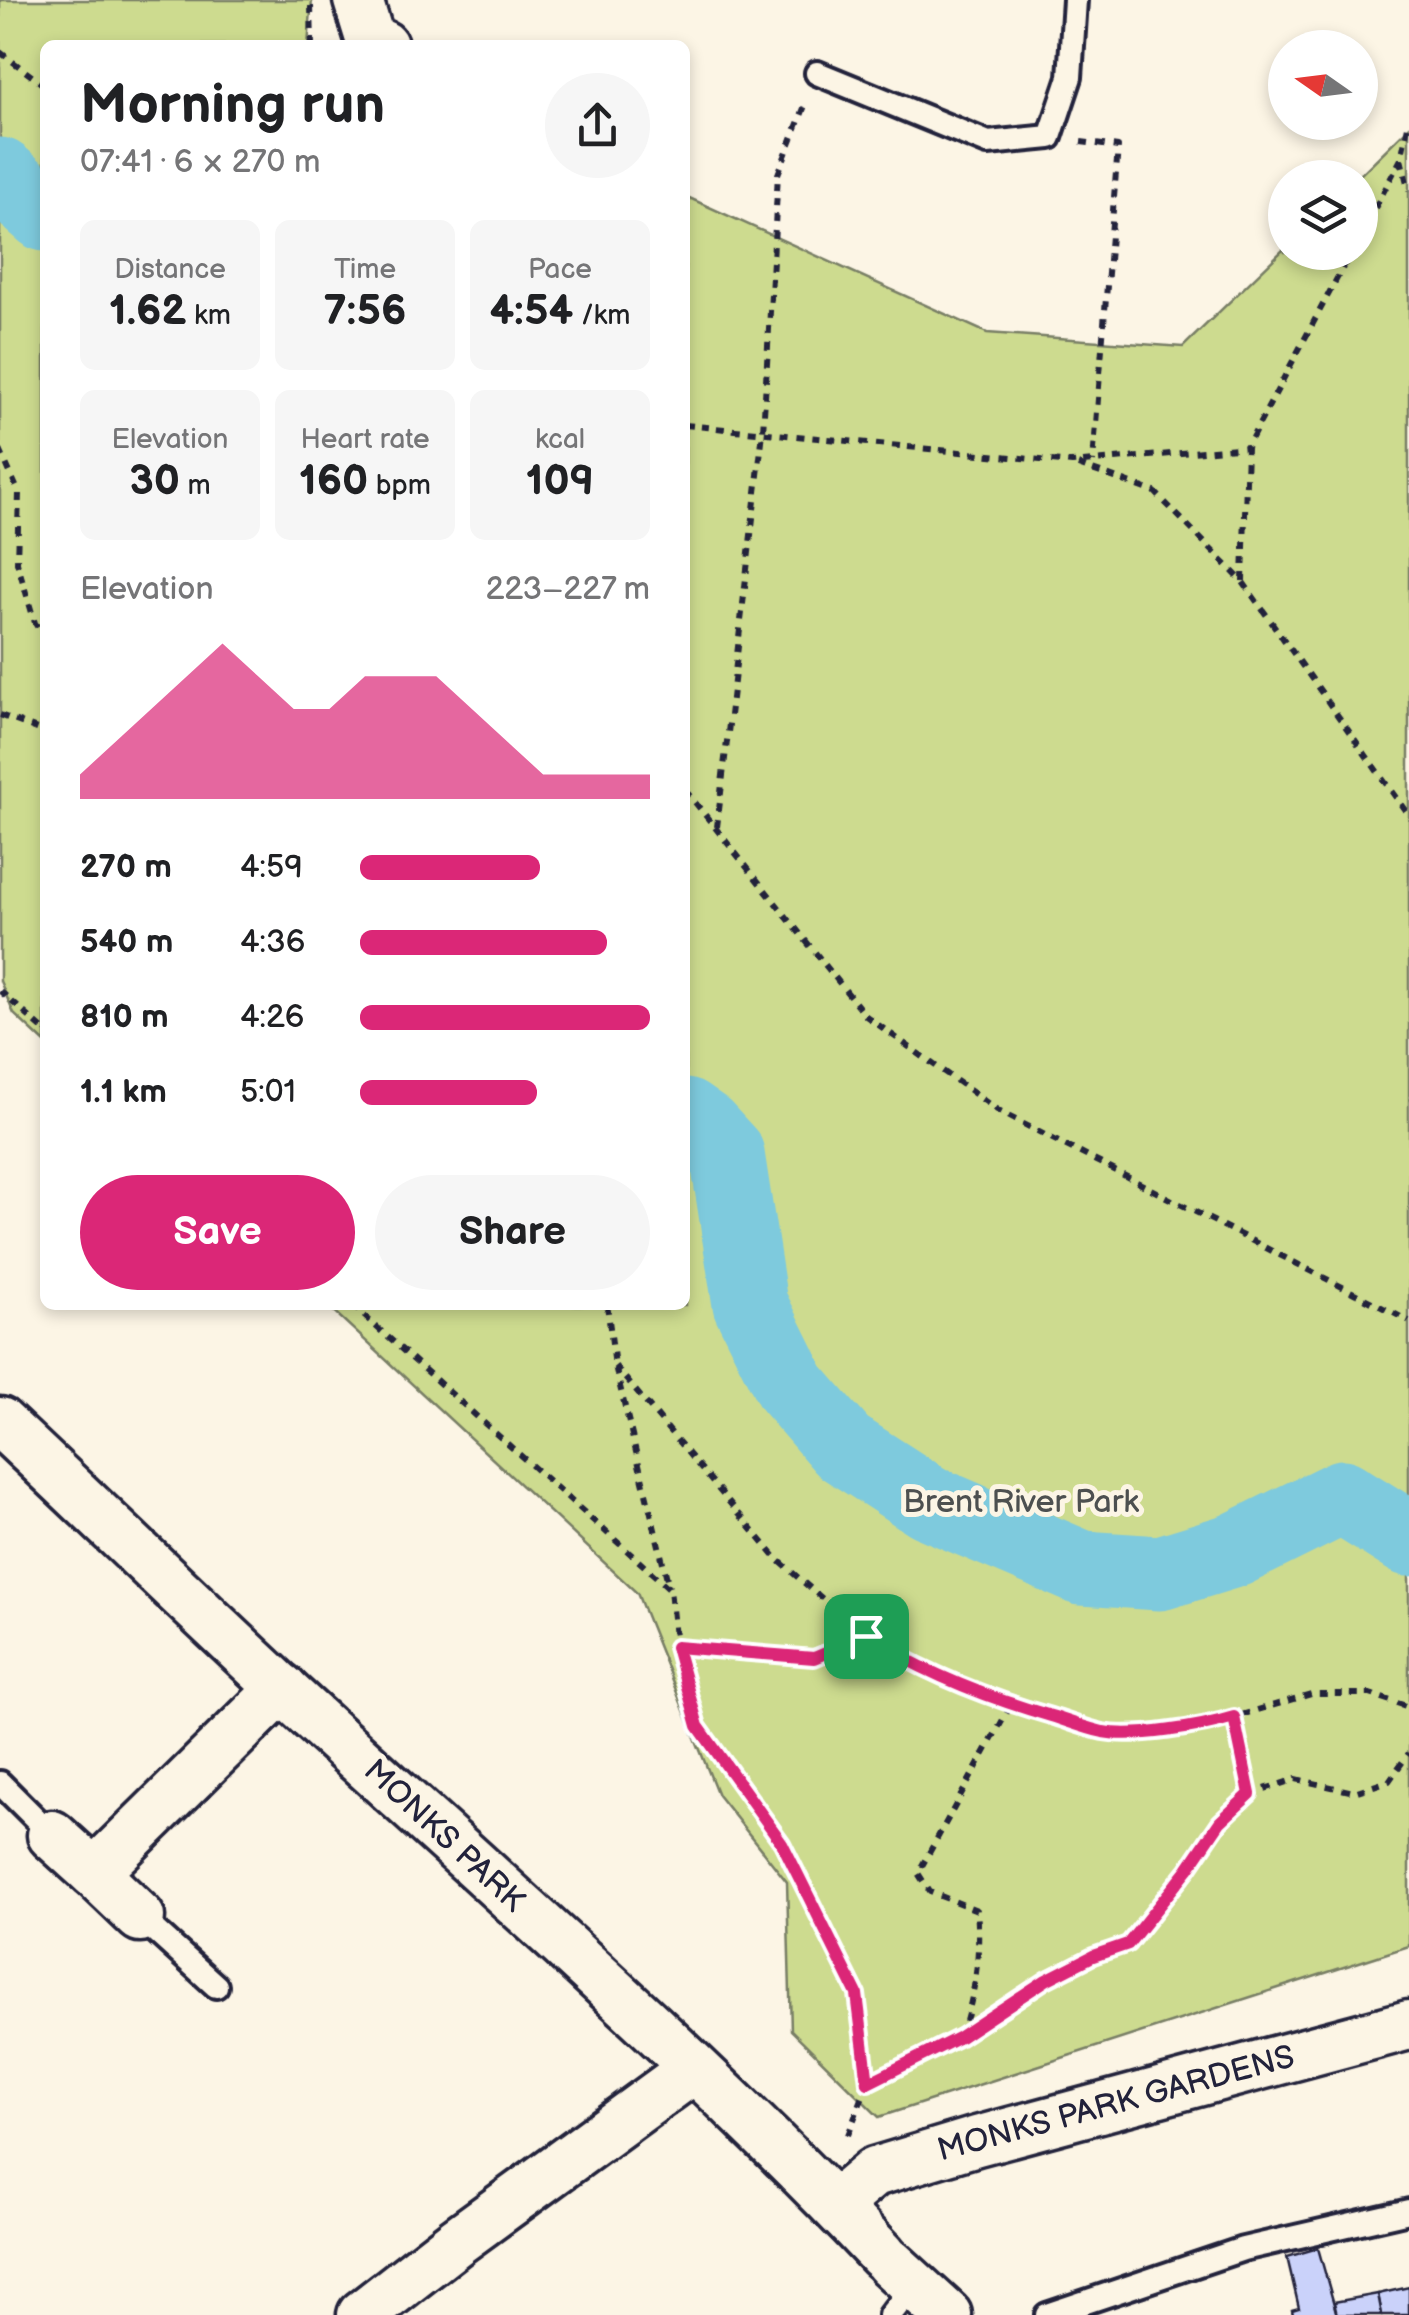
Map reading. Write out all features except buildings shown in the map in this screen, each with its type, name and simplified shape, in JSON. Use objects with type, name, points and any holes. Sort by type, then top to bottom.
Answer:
[{"type":"street","points":[[358,0],[370,40]]},
{"type":"street","name":"MONKS PARK","points":[[0,1422],[830,2201],[904,2287]]},
{"type":"street","points":[[94,1873],[282,1688]]},
{"type":"street","points":[[52,1834],[140,1917]]},
{"type":"street","name":"MONKS PARK GARDENS","points":[[830,2201],[874,2172],[977,2140],[1409,2025]]},
{"type":"street","points":[[362,2315],[693,2070]]},
{"type":"lane","points":[[817,73],[988,143],[1050,138],[1070,77],[1075,0]]},
{"type":"lane","points":[[0,1783],[52,1834]]},
{"type":"lane","points":[[140,1917],[216,1986]]},
{"type":"lane","points":[[1046,2315],[1242,2249],[1409,2211]]},
{"type":"path","points":[[311,0],[312,40]]},
{"type":"path","points":[[0,52],[40,82]]},
{"type":"path","points":[[717,828],[762,432],[778,174],[817,73]]},
{"type":"path","points":[[1378,202],[1401,159],[1409,121]]},
{"type":"path","points":[[1050,138],[1118,146],[1093,462]]},
{"type":"path","points":[[1401,159],[1409,190]]},
{"type":"path","points":[[1242,582],[1247,446],[1341,270]]},
{"type":"path","points":[[690,425],[1072,464],[1247,446]]},
{"type":"path","points":[[0,450],[19,493],[17,562],[40,632]]},
{"type":"path","points":[[1072,464],[1155,492],[1242,582],[1409,816]]},
{"type":"path","points":[[0,715],[40,730]]},
{"type":"path","points":[[690,796],[866,1016],[1000,1112],[1409,1322]]},
{"type":"path","points":[[0,991],[40,1027]]},
{"type":"path","points":[[358,1310],[670,1590]]},
{"type":"path","points":[[607,1310],[614,1366],[670,1590],[676,1647],[698,1726],[782,1843],[857,1994],[868,2083],[830,2201]]},
{"type":"path","points":[[614,1366],[776,1558],[866,1636],[911,1665],[1012,1705],[1106,1732],[1198,1728],[1312,1694],[1370,1694],[1409,1707]]},
{"type":"path","points":[[676,1647],[814,1658],[866,1636]]},
{"type":"path","points":[[960,2037],[974,1998],[980,1938],[977,1910],[930,1892],[918,1873],[1012,1705]]},
{"type":"path","points":[[1234,1717],[1250,1794]]},
{"type":"path","points":[[868,2083],[960,2037],[1046,1980],[1093,1956],[1128,1944],[1220,1822],[1250,1794],[1296,1779],[1354,1792],[1389,1781],[1409,1752]]},
{"type":"green space","points":[[0,0],[312,0],[308,40],[40,40],[40,1038],[14,1014],[0,981]]},
{"type":"green space","name":"Brent River Park","points":[[1409,127],[1409,1946],[879,2117],[791,2030],[787,1882],[718,1795],[637,1593],[332,1310],[690,1310],[690,198],[987,333],[1183,347],[1268,264],[1268,270],[1378,270],[1375,160]]},
{"type":"waterway","points":[[0,175],[40,210]]},
{"type":"waterway","points":[[690,1120],[727,1154],[750,1304],[791,1387],[843,1447],[928,1502],[1082,1568],[1160,1573],[1235,1550],[1342,1497],[1409,1539]]},
{"type":"route","points":[[866,1636],[911,1665],[960,1686],[1106,1732],[1198,1728],[1234,1717],[1250,1794],[1220,1822],[1150,1920],[1128,1944],[1093,1956],[1046,1980],[960,2037],[868,2083],[857,1994],[782,1843],[698,1726],[676,1647],[814,1658],[866,1636]]}]
